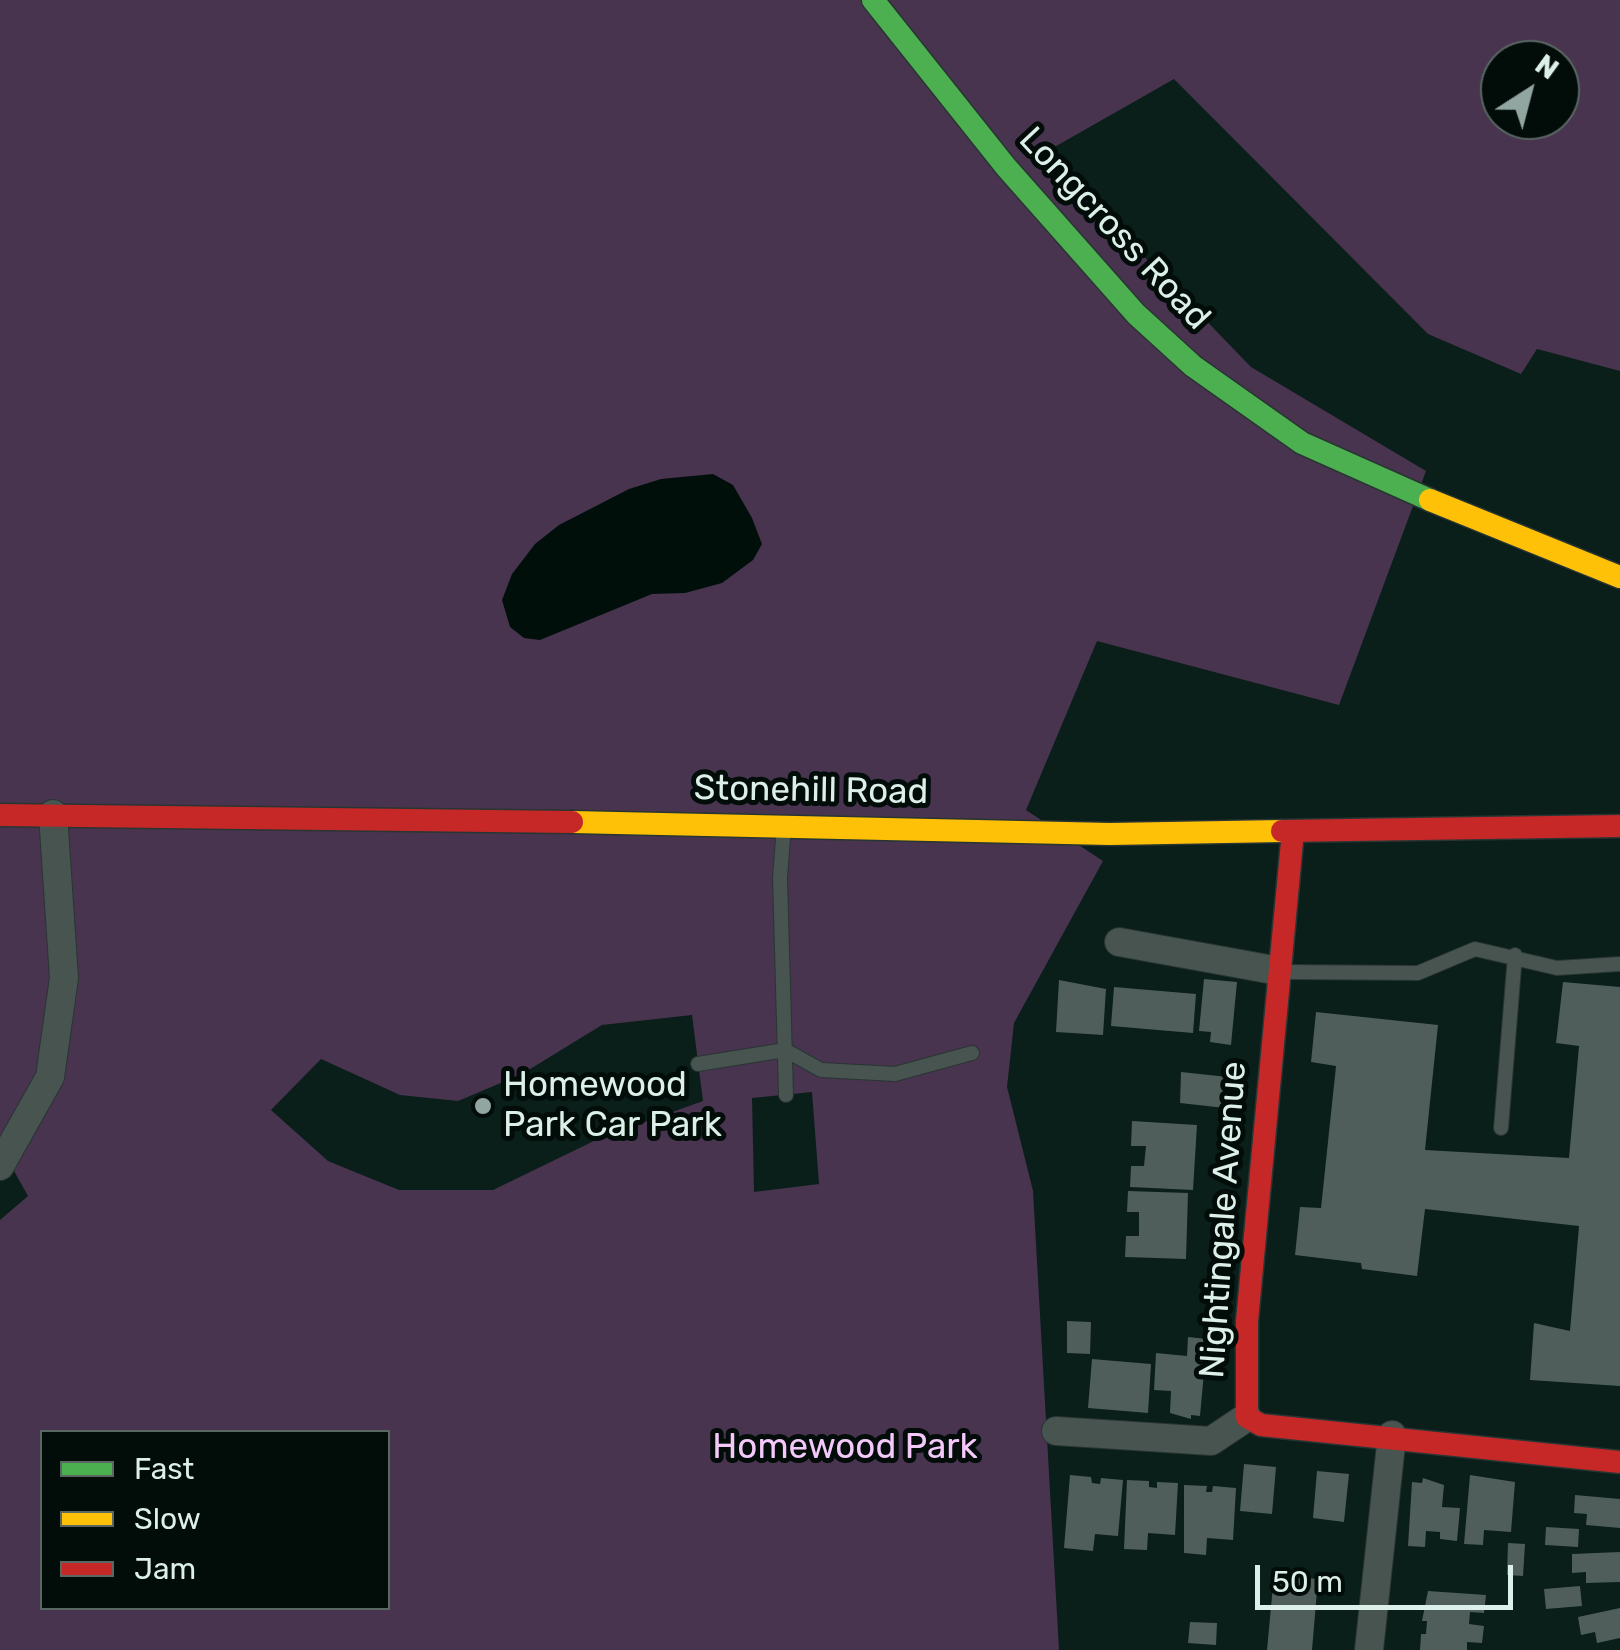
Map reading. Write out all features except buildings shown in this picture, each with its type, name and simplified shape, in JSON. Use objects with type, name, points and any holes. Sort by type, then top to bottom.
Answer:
[{"type":"street","name":"Longcross Road","points":[[873,0],[1006,167],[1136,314],[1193,366],[1250,409],[1316,450],[1620,577]]},
{"type":"street","points":[[0,1166],[50,1077],[64,978],[53,814]]},
{"type":"street","name":"Stonehill Road","points":[[0,815],[784,824],[1110,834],[1620,826]]},
{"type":"street","name":"Nightingale Avenue","points":[[1292,832],[1247,1322],[1246,1417],[1261,1425],[1392,1434],[1620,1462]]},
{"type":"street","points":[[1119,942],[1279,971]]},
{"type":"street","points":[[1056,1431],[1211,1440],[1246,1417]]},
{"type":"street","points":[[1368,1650],[1392,1434]]},
{"type":"lane","points":[[784,824],[780,878],[786,1095]]},
{"type":"lane","points":[[1279,971],[1418,973],[1475,949],[1515,955],[1557,968],[1620,964]]},
{"type":"lane","points":[[1501,1128],[1515,955]]},
{"type":"lane","points":[[698,1064],[785,1050],[821,1070],[895,1074],[972,1053]]},
{"type":"green space","name":"Homewood Park","points":[[0,0],[1620,0],[1620,371],[1537,349],[1521,374],[1428,334],[1174,79],[1044,153],[1251,367],[1426,471],[1339,705],[1097,641],[1026,810],[1103,861],[1014,1023],[1007,1087],[1033,1191],[1059,1650],[0,1650],[0,1220],[28,1196],[0,1146]],"holes":[[[692,1015],[703,1101],[600,1138],[493,1190],[399,1190],[328,1161],[271,1110],[321,1059],[400,1095],[458,1101],[522,1074],[602,1025]],[[812,1092],[819,1184],[754,1192],[752,1098]]]},
{"type":"shaded area","points":[[713,474],[733,485],[752,518],[762,544],[753,560],[722,583],[685,593],[652,594],[540,640],[524,638],[510,627],[502,600],[512,574],[535,544],[559,525],[629,489],[661,479]]},
{"type":"traffic: fast","points":[[873,0],[1006,167],[1136,314],[1193,366],[1302,443],[1430,500]]},
{"type":"traffic: slow","points":[[1430,500],[1620,577]]},
{"type":"traffic: slow","points":[[572,822],[1110,834],[1282,831]]},
{"type":"traffic: jam","points":[[0,815],[572,822]]},
{"type":"traffic: jam","points":[[1282,831],[1620,826]]},
{"type":"traffic: jam","points":[[1293,831],[1247,1321],[1247,1417],[1261,1425],[1620,1462]]},
{"type":"place","name":"Homewood Park Car Park","points":[[483,1106]]}]
